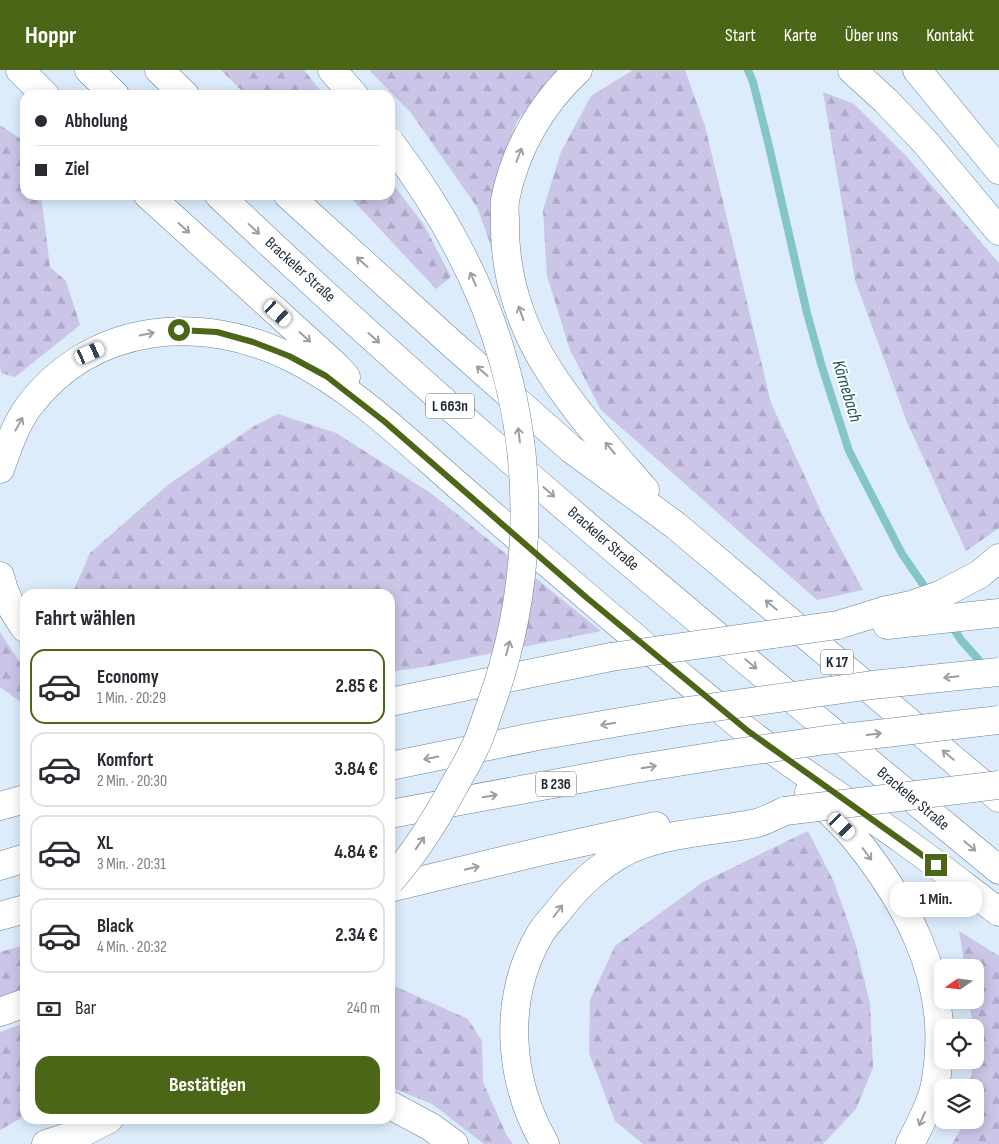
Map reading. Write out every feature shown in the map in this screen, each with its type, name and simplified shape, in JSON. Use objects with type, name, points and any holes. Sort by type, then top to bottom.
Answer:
[{"type":"highway","points":[[20,70],[40,90]]},
{"type":"highway","points":[[89,70],[110,90]]},
{"type":"highway","points":[[159,70],[180,90]]},
{"type":"highway","points":[[332,70],[350,90]]},
{"type":"highway","points":[[578,70],[554,94],[537,118],[516,163],[505,201],[505,245],[512,287],[529,335],[549,371],[572,403],[675,525]]},
{"type":"highway","points":[[852,70],[886,100],[925,142],[999,231]]},
{"type":"highway","points":[[918,71],[999,170]]},
{"type":"highway","points":[[395,149],[428,194],[469,269],[486,308],[504,362],[519,430],[524,487],[524,558],[514,625],[498,684],[476,745],[444,806],[418,846],[395,875]]},
{"type":"highway","points":[[154,200],[335,365],[385,422]]},
{"type":"highway","name":"Brackeler Straße","points":[[223,200],[422,382],[686,611],[999,870]]},
{"type":"highway","name":"L 663n","points":[[294,200],[571,449],[675,525]]},
{"type":"highway","points":[[0,469],[12,436],[28,408],[46,387],[90,353],[118,341],[166,330],[217,332],[253,342],[289,356],[326,376],[385,422],[587,598],[748,731],[905,842],[999,912]]},
{"type":"highway","name":"K 17","points":[[675,525],[999,798]]},
{"type":"highway","points":[[838,625],[940,595],[990,566]]},
{"type":"highway","points":[[0,576],[2,587],[20,620]]},
{"type":"highway","points":[[395,701],[611,657],[838,625],[885,625],[999,613]]},
{"type":"highway","points":[[395,765],[538,736],[673,713],[872,685],[999,672]]},
{"type":"highway","name":"B 236","points":[[395,813],[634,769],[722,755],[826,740],[999,720]]},
{"type":"highway","points":[[748,731],[856,839],[891,887],[921,945],[931,976],[938,1008],[938,1068],[932,1095],[910,1144]]},
{"type":"highway","points":[[395,887],[547,850],[653,827],[756,809],[786,811],[999,785]]},
{"type":"highway","points":[[0,806],[20,800]]},
{"type":"highway","points":[[545,1144],[522,1095],[516,1068],[515,1047],[515,1007],[519,989],[524,971],[541,932],[569,896],[586,880],[610,861],[637,846],[664,839],[760,822],[786,811]]},
{"type":"highway","points":[[0,866],[20,860]]},
{"type":"highway","points":[[0,916],[20,910]]},
{"type":"highway","points":[[0,1012],[20,1005]]},
{"type":"highway","points":[[395,1108],[431,1127],[454,1144]]},
{"type":"highway","points":[[24,1144],[58,1124]]},
{"type":"highway","points":[[46,1144],[86,1131],[99,1124]]},
{"type":"green space","points":[[221,70],[304,70],[320,90],[241,90]]},
{"type":"green space","points":[[369,70],[561,70],[517,121],[495,181],[491,246],[477,207],[411,113],[395,97],[395,90],[389,90]]},
{"type":"green space","points":[[633,70],[685,70],[705,126],[771,403],[826,522],[863,590],[817,600],[601,410],[570,350],[547,276],[543,210],[561,152],[591,96]]},
{"type":"green space","points":[[823,92],[854,104],[907,157],[999,263],[999,528],[966,551],[907,422],[855,280]]},
{"type":"green space","points":[[0,125],[20,139],[20,200],[42,200],[50,267],[66,281],[80,325],[15,377],[1,373]]},
{"type":"green space","points":[[395,187],[424,225],[451,277],[436,289],[353,200],[395,200]]},
{"type":"green space","points":[[278,414],[336,433],[432,494],[601,631],[395,671],[395,589],[74,589],[90,553],[169,484],[256,425]]},
{"type":"green space","points":[[0,632],[20,662],[20,701],[0,687]]},
{"type":"green space","points":[[808,831],[834,882],[855,942],[870,1003],[873,1068],[856,1109],[823,1144],[643,1144],[615,1121],[589,1053],[590,1000],[615,946],[703,882]]},
{"type":"green space","points":[[959,931],[999,956],[999,1144],[952,1144],[961,1129],[984,1129],[984,1079],[971,1079],[972,1069],[984,1069],[984,1019],[972,1019],[970,1009],[984,1009],[984,959],[964,959]]},
{"type":"green space","points":[[20,946],[20,992],[0,999],[0,952]]},
{"type":"green space","points":[[395,986],[468,1019],[482,1041],[483,1082],[507,1136],[513,1144],[484,1144],[432,1104],[395,1089]]},
{"type":"green space","points":[[20,1025],[20,1119],[0,1130],[0,1032]]},
{"type":"waterway","name":"Körnebach","points":[[748,70],[753,82],[768,142],[807,313],[849,451],[902,554],[929,593]]},
{"type":"waterway","name":"Körnebach","points":[[950,623],[961,640],[985,667]]},
{"type":"route","points":[[179,330],[217,332],[253,342],[289,356],[326,376],[385,422],[587,598],[748,731],[936,865]]}]
